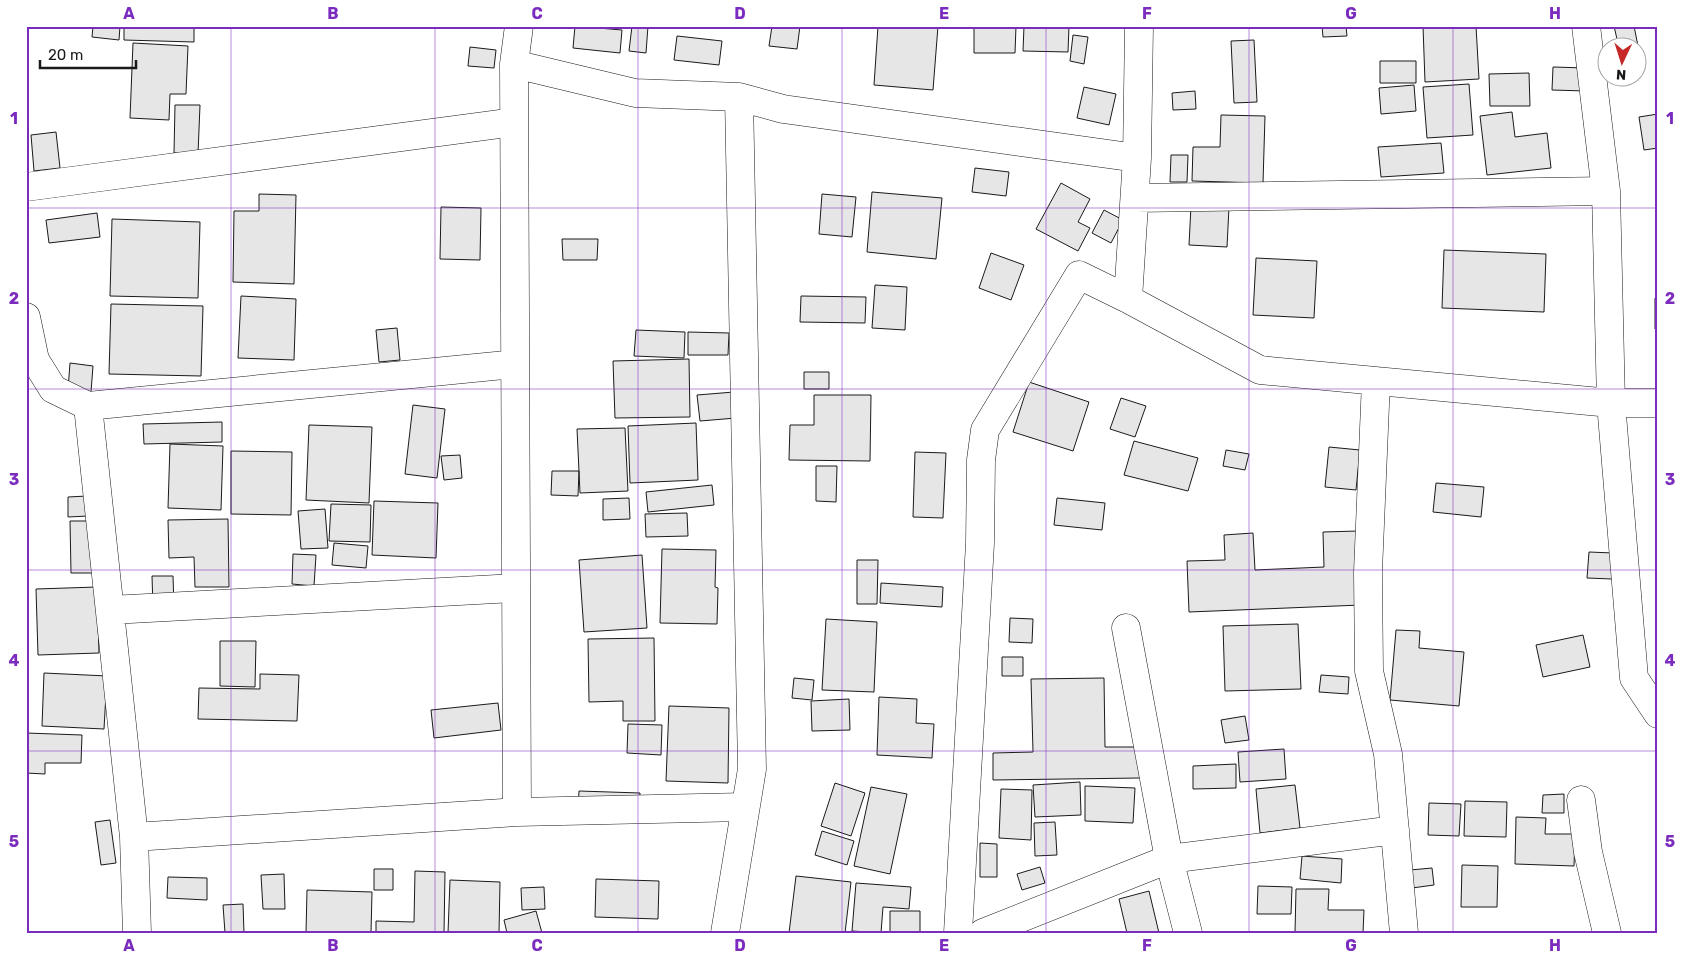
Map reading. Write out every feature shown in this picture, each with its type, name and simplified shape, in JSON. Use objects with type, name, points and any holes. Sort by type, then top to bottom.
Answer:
[{"type":"street","points":[[516,812],[514,64],[519,26]]},
{"type":"street","points":[[1128,299],[1137,158],[1139,26]]},
{"type":"street","points":[[1586,26],[1606,191],[1611,403],[1634,678],[1658,714]]},
{"type":"street","points":[[514,64],[635,93],[739,97],[783,109],[1137,158]]},
{"type":"street","points":[[725,933],[752,769],[739,97]]},
{"type":"street","points":[[26,187],[514,122]]},
{"type":"street","points":[[1135,198],[1606,191]]},
{"type":"street","points":[[958,933],[980,543],[981,460],[986,430],[1079,275],[1128,299],[1260,370],[1611,403],[1658,402]]},
{"type":"street","points":[[26,317],[35,360],[53,388],[88,406],[515,364]]},
{"type":"street","points":[[1376,381],[1368,572],[1369,671],[1388,754],[1404,933]]},
{"type":"street","points":[[88,406],[134,837],[137,933]]},
{"type":"street","points":[[111,610],[516,588]]},
{"type":"street","points":[[1126,628],[1169,859],[1188,933]]},
{"type":"street","points":[[1581,800],[1588,852],[1607,933]]},
{"type":"street","points":[[134,837],[516,812],[745,807]]},
{"type":"street","points":[[984,933],[1169,859],[1395,830]]},
{"type":"building","points":[[93,26],[120,26],[119,40],[92,37]]},
{"type":"building","points":[[124,26],[194,26],[194,42],[124,40]]},
{"type":"building","points":[[575,26],[622,30],[620,53],[573,48]]},
{"type":"building","points":[[632,26],[648,26],[646,53],[629,51]]},
{"type":"building","points":[[772,26],[800,26],[797,49],[769,46]]},
{"type":"building","points":[[878,26],[938,26],[933,90],[874,85]]},
{"type":"building","points":[[974,26],[1016,26],[1015,53],[974,53]]},
{"type":"building","points":[[1024,26],[1069,26],[1068,52],[1023,51]]},
{"type":"building","points":[[1322,26],[1346,26],[1347,36],[1323,37]]},
{"type":"building","points":[[1423,26],[1476,26],[1479,79],[1425,82]]},
{"type":"building","points":[[1614,26],[1634,26],[1636,38],[1617,38]]},
{"type":"building","points":[[1073,35],[1088,37],[1084,64],[1070,61]]},
{"type":"building","points":[[677,36],[722,41],[719,65],[674,60]]},
{"type":"building","points":[[1254,40],[1257,102],[1234,103],[1231,41]]},
{"type":"building","points":[[133,43],[188,46],[186,94],[170,94],[169,120],[130,118]]},
{"type":"building","points":[[470,47],[496,50],[494,68],[468,66]]},
{"type":"building","points":[[1380,61],[1416,61],[1416,83],[1380,83]]},
{"type":"building","points":[[1553,67],[1586,68],[1586,91],[1552,90]]},
{"type":"building","points":[[1529,73],[1530,106],[1490,106],[1489,74]]},
{"type":"building","points":[[1469,84],[1473,135],[1427,138],[1423,87]]},
{"type":"building","points":[[1414,85],[1416,111],[1381,114],[1379,88]]},
{"type":"building","points":[[1084,87],[1116,94],[1109,125],[1077,118]]},
{"type":"building","points":[[1195,91],[1196,109],[1173,110],[1172,93]]},
{"type":"building","points":[[175,105],[200,105],[198,154],[174,153]]},
{"type":"building","points":[[1512,112],[1515,137],[1547,133],[1551,168],[1487,175],[1480,116]]},
{"type":"building","points":[[1658,114],[1658,148],[1644,150],[1639,117]]},
{"type":"building","points":[[1221,115],[1265,116],[1263,183],[1192,181],[1193,147],[1220,147]]},
{"type":"building","points":[[56,132],[60,168],[34,171],[31,135]]},
{"type":"building","points":[[1441,143],[1444,173],[1381,177],[1378,147]]},
{"type":"building","points":[[1171,155],[1188,155],[1187,182],[1170,182]]},
{"type":"building","points":[[975,168],[1009,172],[1006,196],[972,192]]},
{"type":"building","points":[[1061,183],[1090,199],[1078,222],[1090,228],[1078,251],[1036,229]]},
{"type":"building","points":[[872,192],[942,198],[936,259],[867,252]]},
{"type":"building","points":[[259,194],[296,195],[294,284],[233,282],[234,211],[259,211]]},
{"type":"building","points":[[822,194],[856,197],[852,237],[819,234]]},
{"type":"building","points":[[1191,206],[1229,207],[1227,247],[1189,245]]},
{"type":"building","points":[[441,207],[481,208],[480,260],[440,259]]},
{"type":"building","points":[[1104,210],[1123,220],[1111,243],[1092,233]]},
{"type":"building","points":[[97,213],[100,237],[49,243],[46,220]]},
{"type":"building","points":[[112,219],[200,222],[198,298],[110,296]]},
{"type":"building","points":[[562,239],[598,239],[597,260],[563,260]]},
{"type":"building","points":[[1444,250],[1546,254],[1544,312],[1442,308]]},
{"type":"building","points":[[991,253],[1024,265],[1011,300],[979,288]]},
{"type":"building","points":[[1256,258],[1317,261],[1314,318],[1253,315]]},
{"type":"building","points":[[875,285],[907,287],[905,330],[872,328]]},
{"type":"building","points":[[241,296],[296,299],[294,360],[238,358]]},
{"type":"building","points":[[801,296],[866,297],[865,323],[800,322]]},
{"type":"building","points":[[1655,298],[1658,298],[1658,329],[1655,329]]},
{"type":"building","points":[[111,304],[203,306],[201,376],[109,374]]},
{"type":"building","points":[[397,328],[400,360],[379,362],[376,330]]},
{"type":"building","points":[[636,330],[685,332],[684,358],[634,356]]},
{"type":"building","points":[[688,332],[729,333],[728,355],[688,355]]},
{"type":"building","points":[[689,359],[690,417],[615,418],[613,361]]},
{"type":"building","points":[[70,363],[93,366],[91,392],[68,390]]},
{"type":"building","points":[[804,372],[829,372],[829,389],[804,389]]},
{"type":"building","points":[[1029,382],[1089,402],[1073,451],[1013,432]]},
{"type":"building","points":[[734,392],[736,418],[700,421],[697,395]]},
{"type":"building","points":[[814,395],[871,395],[870,461],[789,460],[790,425],[814,425]]},
{"type":"building","points":[[1121,398],[1146,406],[1135,437],[1110,429]]},
{"type":"building","points":[[413,405],[445,409],[437,478],[405,474]]},
{"type":"building","points":[[222,422],[222,442],[144,444],[143,424]]},
{"type":"building","points":[[696,423],[698,480],[630,483],[628,426]]},
{"type":"building","points":[[309,425],[372,427],[369,503],[306,500]]},
{"type":"building","points":[[625,428],[628,491],[580,493],[577,429]]},
{"type":"building","points":[[1134,441],[1198,458],[1188,491],[1124,475]]},
{"type":"building","points":[[170,444],[223,446],[221,510],[168,508]]},
{"type":"building","points":[[1329,447],[1360,450],[1356,490],[1325,487]]},
{"type":"building","points":[[1226,450],[1249,454],[1245,470],[1223,466]]},
{"type":"building","points":[[231,451],[292,452],[291,515],[231,514]]},
{"type":"building","points":[[915,452],[946,453],[943,518],[913,517]]},
{"type":"building","points":[[460,455],[462,478],[444,480],[441,456]]},
{"type":"building","points":[[816,466],[837,466],[836,502],[816,501]]},
{"type":"building","points":[[552,471],[579,471],[578,496],[551,495]]},
{"type":"building","points":[[1436,483],[1484,487],[1481,517],[1433,512]]},
{"type":"building","points":[[712,485],[714,505],[648,512],[646,492]]},
{"type":"building","points":[[87,496],[88,516],[68,517],[68,497]]},
{"type":"building","points":[[629,498],[630,519],[603,520],[603,499]]},
{"type":"building","points":[[1057,498],[1105,503],[1102,530],[1054,525]]},
{"type":"building","points":[[374,501],[438,503],[436,558],[372,555]]},
{"type":"building","points":[[331,504],[371,505],[370,542],[329,541]]},
{"type":"building","points":[[325,509],[328,548],[301,549],[298,511]]},
{"type":"building","points":[[687,513],[688,536],[646,537],[645,514]]},
{"type":"building","points":[[228,519],[229,587],[195,587],[194,557],[169,558],[168,520]]},
{"type":"building","points":[[70,521],[93,521],[94,573],[71,573]]},
{"type":"building","points":[[1358,531],[1361,605],[1189,612],[1187,561],[1225,560],[1224,535],[1253,533],[1255,570],[1324,567],[1323,532]]},
{"type":"building","points":[[334,543],[368,546],[366,568],[332,565]]},
{"type":"building","points":[[662,549],[716,550],[717,624],[660,623]]},
{"type":"building","points":[[1589,552],[1613,553],[1612,579],[1587,578]]},
{"type":"building","points":[[293,554],[316,555],[314,586],[292,584]]},
{"type":"building","points":[[642,555],[647,628],[584,632],[579,560]]},
{"type":"building","points":[[857,560],[878,560],[877,604],[857,604]]},
{"type":"building","points":[[152,576],[173,576],[174,608],[153,608]]},
{"type":"building","points":[[881,583],[943,587],[942,607],[880,603]]},
{"type":"building","points":[[97,587],[99,653],[38,655],[36,589]]},
{"type":"building","points":[[1010,618],[1033,619],[1032,643],[1009,642]]},
{"type":"building","points":[[826,619],[877,622],[874,692],[822,690]]},
{"type":"building","points":[[1298,624],[1301,689],[1225,691],[1223,626]]},
{"type":"building","points":[[1396,630],[1420,631],[1419,648],[1464,652],[1459,706],[1390,700]]},
{"type":"building","points":[[1583,635],[1590,667],[1543,677],[1536,645]]},
{"type":"building","points":[[654,638],[655,721],[623,721],[623,701],[589,702],[588,639]]},
{"type":"building","points":[[220,641],[256,641],[255,687],[220,686]]},
{"type":"building","points":[[1002,657],[1023,657],[1023,676],[1002,676]]},
{"type":"building","points":[[44,673],[107,676],[104,729],[42,726]]},
{"type":"building","points":[[260,674],[299,675],[297,721],[198,719],[199,688],[260,689]]},
{"type":"building","points":[[1321,675],[1349,677],[1348,694],[1319,692]]},
{"type":"building","points":[[794,678],[814,680],[812,700],[792,698]]},
{"type":"building","points":[[1104,678],[1105,747],[1139,747],[1140,778],[993,780],[993,753],[1033,752],[1031,679]]},
{"type":"building","points":[[879,697],[917,699],[916,723],[934,724],[932,758],[877,755]]},
{"type":"building","points":[[849,699],[850,730],[812,731],[811,701]]},
{"type":"building","points":[[498,703],[501,730],[434,738],[431,710]]},
{"type":"building","points":[[669,706],[729,708],[728,783],[666,781]]},
{"type":"building","points":[[1245,716],[1249,740],[1225,743],[1221,720]]},
{"type":"building","points":[[628,724],[662,725],[661,755],[627,753]]},
{"type":"building","points":[[26,733],[82,735],[81,763],[45,763],[45,774],[26,773]]},
{"type":"building","points":[[1284,749],[1286,779],[1240,782],[1238,752]]},
{"type":"building","points":[[1236,764],[1236,788],[1193,789],[1193,766]]},
{"type":"building","points":[[1080,782],[1081,815],[1035,817],[1033,785]]},
{"type":"building","points":[[835,783],[865,793],[851,836],[821,826]]},
{"type":"building","points":[[1295,785],[1300,828],[1260,833],[1256,789]]},
{"type":"building","points":[[1085,786],[1135,788],[1133,823],[1085,821]]},
{"type":"building","points":[[871,787],[907,794],[890,874],[854,866]]},
{"type":"building","points":[[1001,789],[1032,790],[1031,840],[999,838]]},
{"type":"building","points":[[579,791],[640,793],[639,812],[578,810]]},
{"type":"building","points":[[1564,794],[1564,813],[1542,813],[1543,795]]},
{"type":"building","points":[[1465,801],[1507,802],[1506,837],[1464,836]]},
{"type":"building","points":[[1429,803],[1461,804],[1459,836],[1428,835]]},
{"type":"building","points":[[1516,817],[1546,818],[1545,834],[1575,834],[1574,866],[1515,864]]},
{"type":"building","points":[[110,820],[116,863],[101,865],[95,822]]},
{"type":"building","points":[[1055,822],[1057,855],[1035,856],[1034,823]]},
{"type":"building","points":[[822,831],[854,841],[847,865],[815,855]]},
{"type":"building","points":[[980,843],[997,844],[997,877],[980,877]]},
{"type":"building","points":[[1302,856],[1342,859],[1341,883],[1300,879]]},
{"type":"building","points":[[1462,865],[1498,866],[1497,907],[1461,907]]},
{"type":"building","points":[[1040,867],[1045,883],[1022,890],[1017,874]]},
{"type":"building","points":[[1432,868],[1434,885],[1412,888],[1410,870]]},
{"type":"building","points":[[374,869],[393,869],[393,890],[374,890]]},
{"type":"building","points":[[415,871],[445,872],[444,933],[376,933],[376,921],[414,922]]},
{"type":"building","points":[[284,874],[285,909],[263,909],[261,875]]},
{"type":"building","points":[[796,876],[851,882],[845,933],[789,933]]},
{"type":"building","points":[[168,877],[207,878],[207,900],[167,898]]},
{"type":"building","points":[[596,879],[659,881],[658,919],[595,917]]},
{"type":"building","points":[[450,880],[500,882],[499,933],[448,933]]},
{"type":"building","points":[[856,883],[911,887],[909,909],[883,907],[881,933],[852,931]]},
{"type":"building","points":[[1258,886],[1292,887],[1291,914],[1257,914]]},
{"type":"building","points":[[544,887],[545,909],[522,910],[521,888]]},
{"type":"building","points":[[1296,889],[1329,889],[1328,910],[1364,910],[1363,933],[1295,933]]},
{"type":"building","points":[[307,890],[372,892],[371,933],[306,933]]},
{"type":"building","points":[[1149,891],[1159,933],[1127,933],[1119,899]]},
{"type":"building","points":[[243,904],[244,933],[225,933],[223,905]]},
{"type":"building","points":[[536,911],[542,933],[507,933],[504,920]]},
{"type":"building","points":[[890,911],[920,911],[920,933],[890,933]]}]
